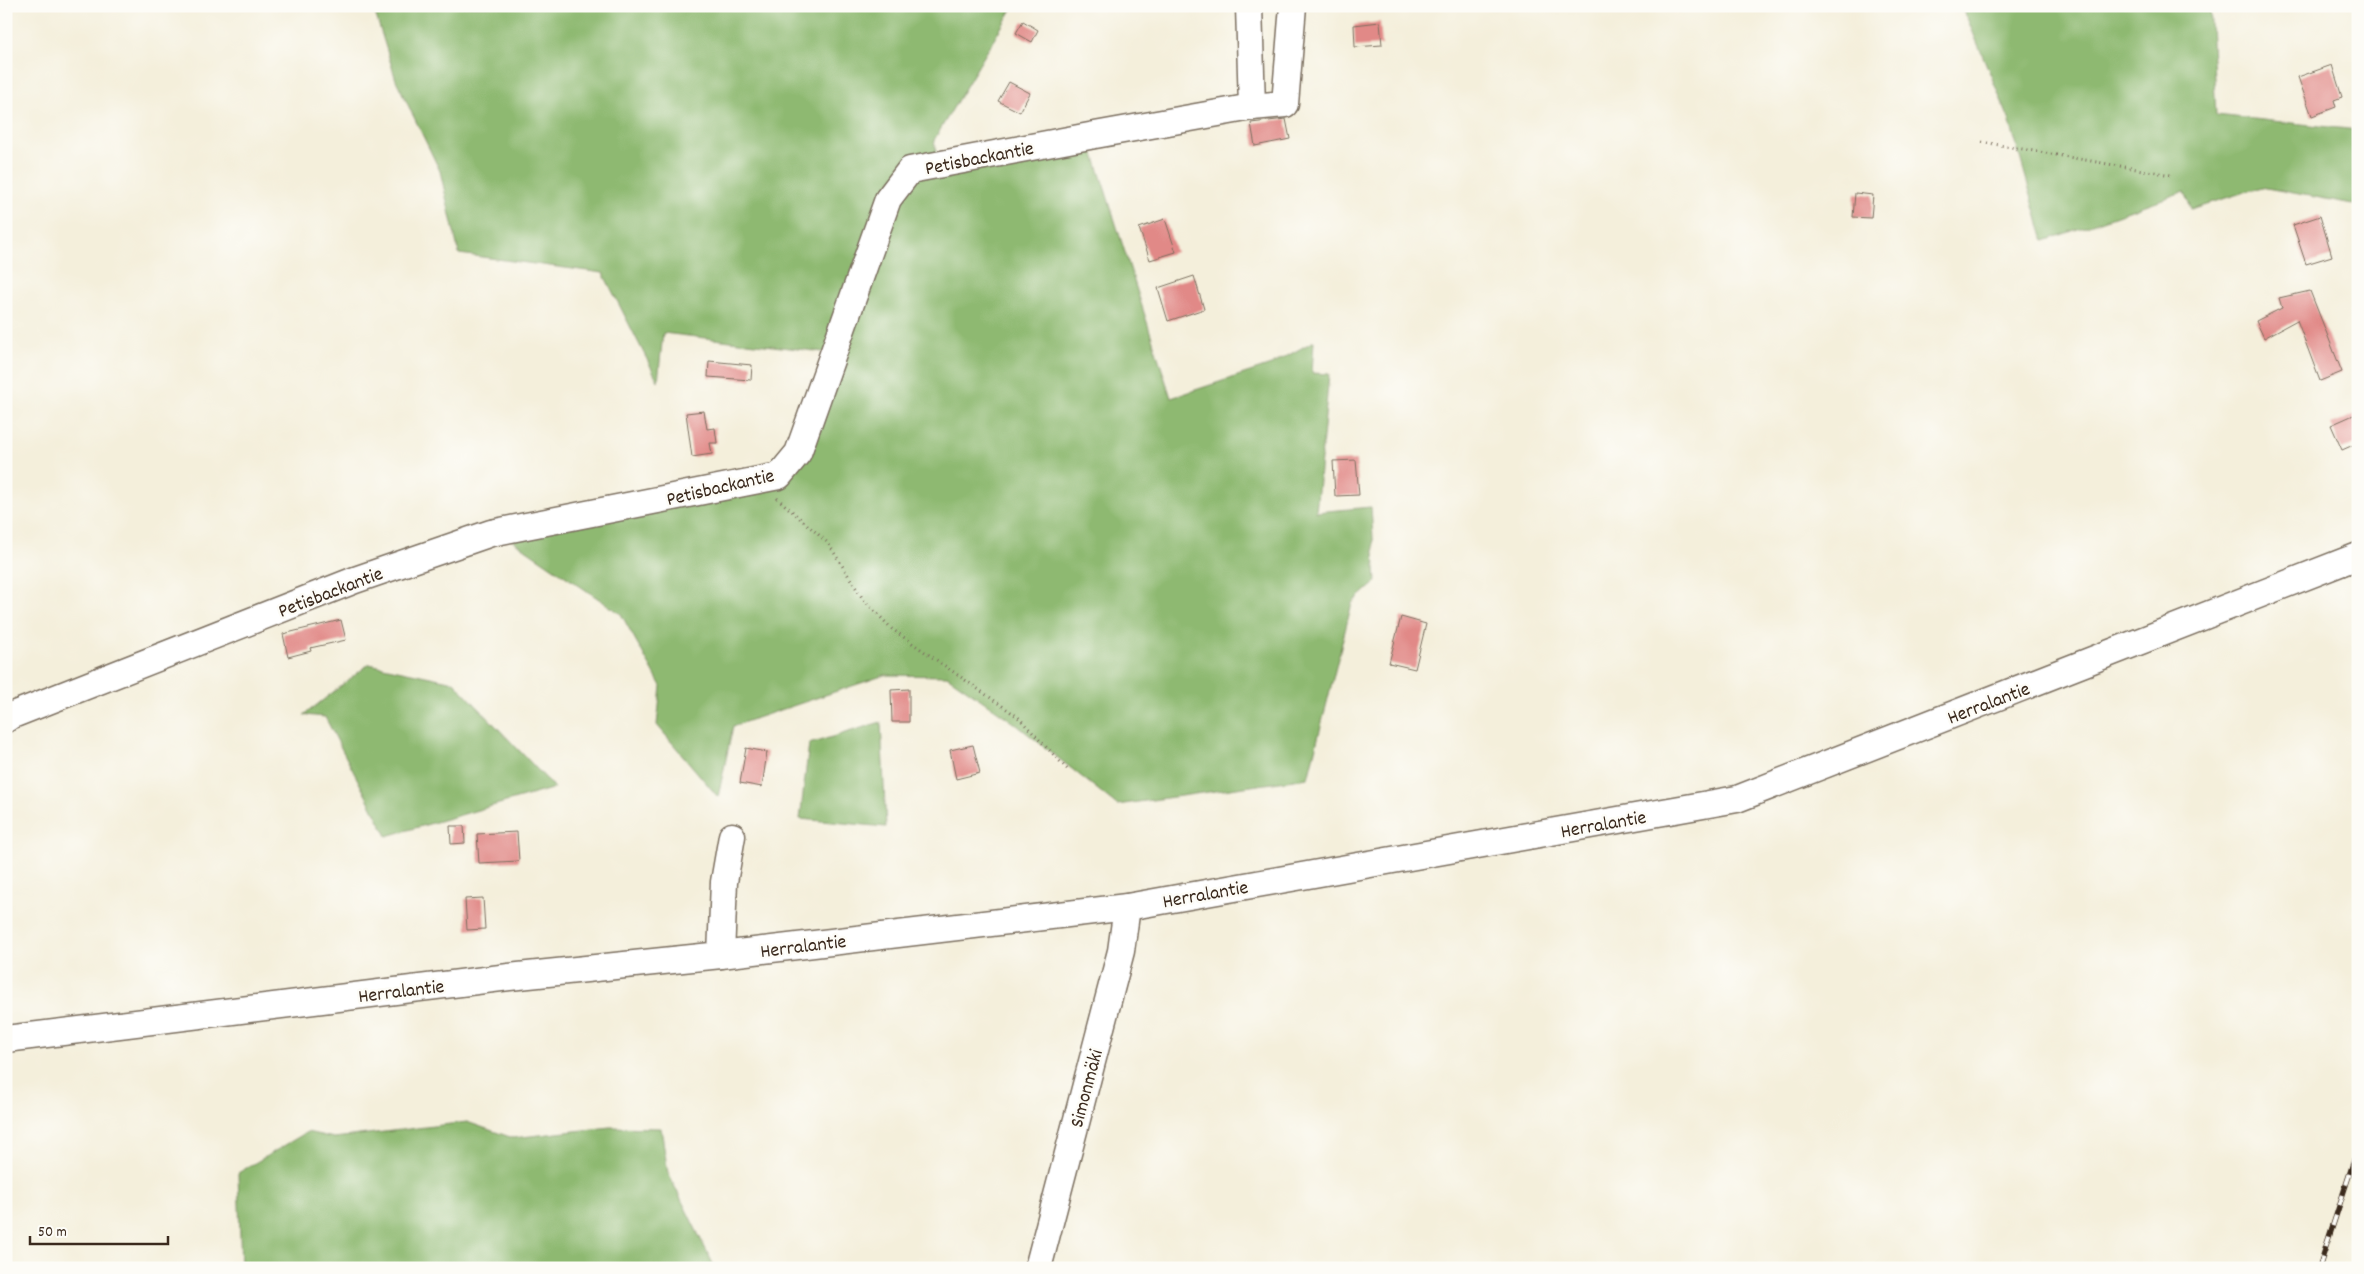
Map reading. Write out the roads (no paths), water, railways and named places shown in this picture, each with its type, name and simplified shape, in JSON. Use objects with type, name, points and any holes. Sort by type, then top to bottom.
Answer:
[{"type":"street","points":[[1249,6],[1252,107]]},
{"type":"street","name":"Petisbackantie","points":[[6,719],[355,580],[491,533],[779,476],[798,453],[888,198],[910,170],[1252,107],[1285,104],[1293,6]]},
{"type":"street","name":"Herralantie","points":[[6,1040],[509,977],[721,955],[1127,907],[1738,799],[2358,556]]},
{"type":"street","points":[[721,955],[724,882],[732,836]]},
{"type":"street","name":"Simonmäki","points":[[1038,1268],[1121,951],[1127,907]]},
{"type":"railway","points":[[2319,1268],[2358,1148]]}]
